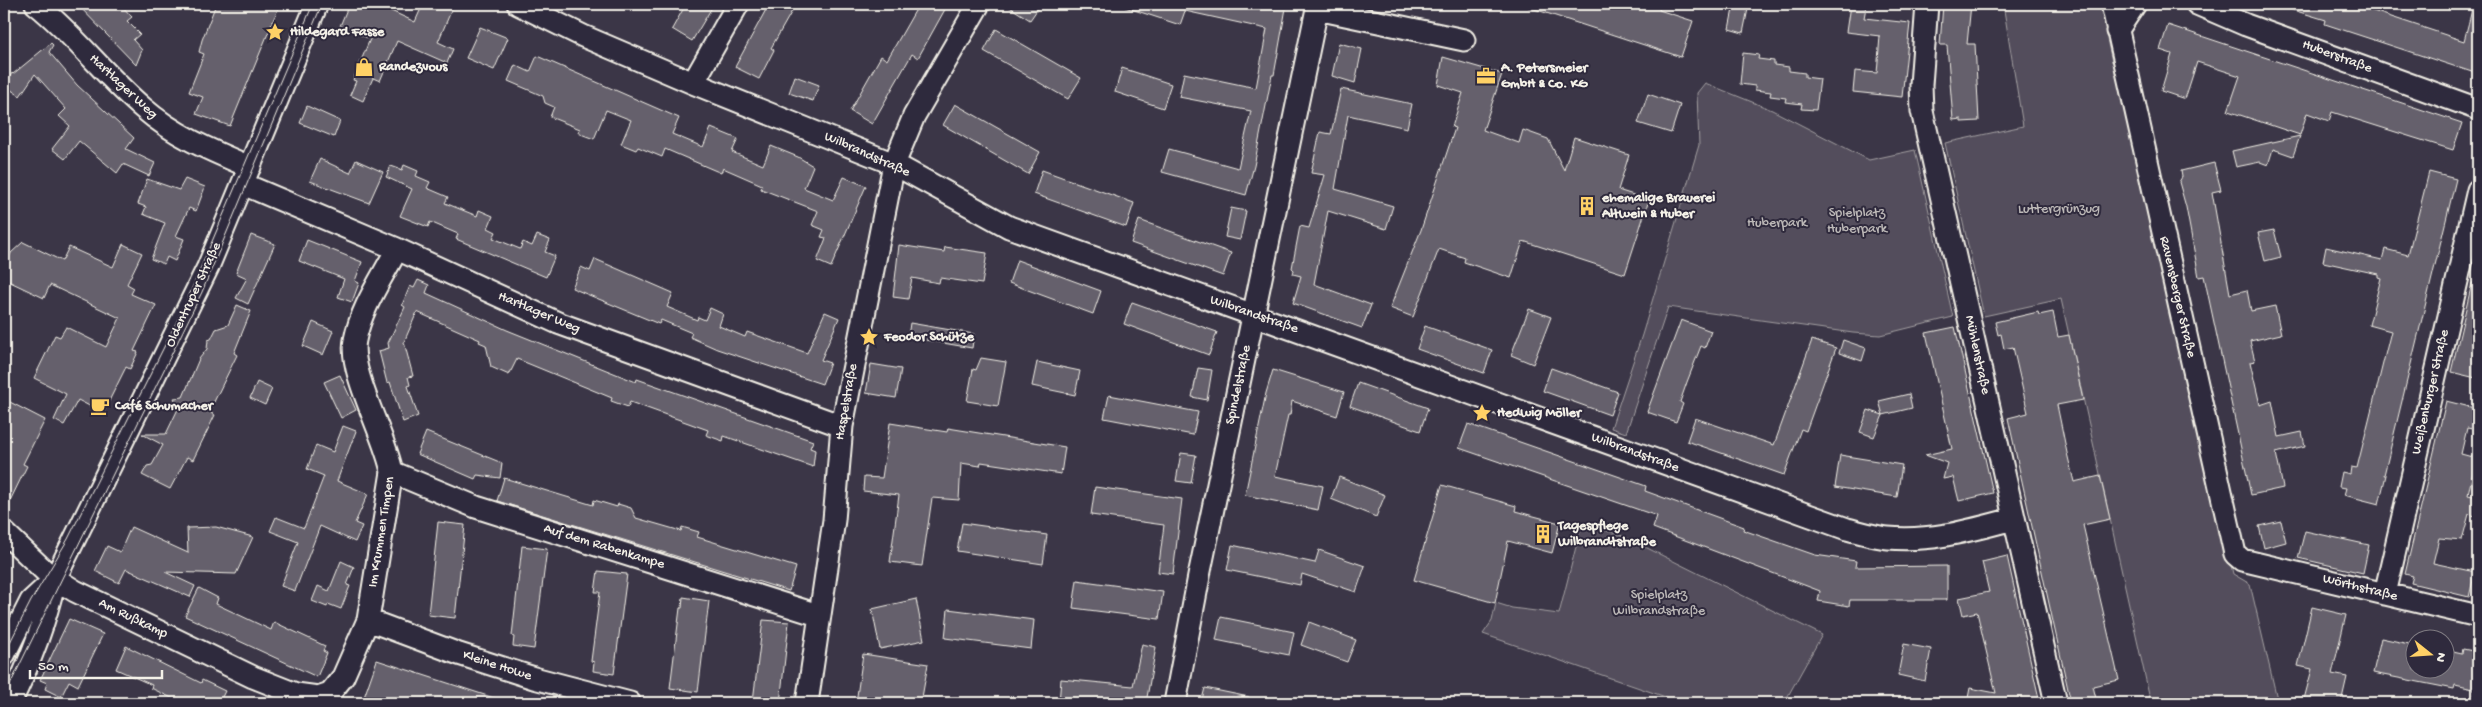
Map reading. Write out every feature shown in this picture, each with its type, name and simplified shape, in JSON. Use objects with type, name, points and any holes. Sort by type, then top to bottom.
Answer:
[{"type":"street","name":"Hartlager Weg","points":[[36,4],[55,19],[131,98],[158,120],[247,176],[397,250],[558,323],[842,426]]},
{"type":"street","name":"Oldentruper Straße","points":[[10,703],[32,657],[48,609],[55,580],[175,336],[247,176],[317,4]]},
{"type":"street","name":"Wilbrandstraße","points":[[518,4],[584,36],[693,83],[894,164],[1009,227],[1126,271],[1254,315],[1847,529],[1886,538],[1919,539],[1950,536],[2013,518]]},
{"type":"street","points":[[693,83],[738,4]]},
{"type":"street","name":"Haspelstraße","points":[[807,703],[818,615],[834,520],[842,426],[894,164],[914,116],[979,4]]},
{"type":"street","name":"Mühlenstraße","points":[[1927,4],[1921,85],[1922,111],[2056,703]]},
{"type":"street","name":"Ravensberger Straße","points":[[2112,4],[2235,554],[2242,560]]},
{"type":"street","points":[[2117,31],[2135,4]]},
{"type":"street","name":"Huberstraße","points":[[2197,4],[2246,25],[2478,108]]},
{"type":"street","name":"Spindelstraße","points":[[1175,703],[1198,580],[1317,6],[1464,40]]},
{"type":"street","name":"Weißenburger Straße","points":[[2385,594],[2478,190]]},
{"type":"street","name":"Im Krummen Timpen","points":[[368,620],[392,472],[389,454],[357,367],[354,342],[362,317],[397,250]]},
{"type":"street","name":"Auf dem Rabenkampe","points":[[392,472],[476,507],[818,615]]},
{"type":"street","name":"Am Rußkamp","points":[[4,532],[55,580],[234,668],[307,697],[324,695],[336,687],[368,620]]},
{"type":"street","name":"Wörthstraße","points":[[2242,560],[2478,616]]},
{"type":"street","name":"Oldentruper Straße","points":[[4,655],[30,601],[55,580]]},
{"type":"street","name":"Kleine Howe","points":[[368,620],[459,654],[525,675],[630,703]]},
{"type":"green space","name":"Luttergrünzug","points":[[2003,4],[2104,4],[2109,29],[2105,30],[2112,62],[2119,63],[2233,574],[2250,584],[2278,703],[2151,703],[2061,299],[1984,316],[1945,143],[2023,126]]},
{"type":"green space","name":"Huberpark","points":[[1705,83],[1772,110],[1869,160],[1915,150],[1953,317],[1880,335],[1853,333],[1668,307],[1626,433],[1611,428],[1642,335],[1699,145],[1697,93]]},
{"type":"green space","name":"Spielplatz Wilbrandstraße","points":[[1582,523],[1623,536],[1822,635],[1784,703],[1683,703],[1483,634],[1492,621],[1496,603],[1512,608],[1559,614]]},
{"type":"building","points":[[77,4],[112,4],[116,9],[121,5],[132,17],[127,21],[140,34],[133,40],[142,50],[136,65]]},
{"type":"building","points":[[216,4],[280,4],[230,126],[196,114],[203,97],[189,92],[204,54],[199,52]]},
{"type":"building","points":[[349,4],[376,4],[415,22],[423,4],[454,4],[438,42],[453,49],[447,63],[397,41],[380,81],[373,78],[363,101],[350,95],[356,81],[353,80],[370,39],[340,26]]},
{"type":"building","points":[[686,4],[714,4],[692,41],[672,29]]},
{"type":"building","points":[[769,4],[796,4],[771,48],[774,50],[759,79],[735,67]]},
{"type":"building","points":[[919,4],[948,4],[918,58],[912,54],[872,124],[850,111],[881,56],[887,60]]},
{"type":"building","points":[[1005,4],[1041,4],[1030,20]]},
{"type":"building","points":[[1126,4],[1268,4],[1286,8],[1274,75],[1272,75],[1254,166],[1246,195],[1162,172],[1169,149],[1238,168],[1251,111],[1179,97],[1184,73],[1256,88],[1267,29],[1185,11],[1180,25],[1125,7]]},
{"type":"building","points":[[1528,4],[1661,4],[1659,10],[1693,21],[1681,57],[1528,7]]},
{"type":"building","points":[[1734,4],[1749,4],[1743,33],[1729,29]]},
{"type":"building","points":[[1943,4],[1971,4],[1967,44],[1975,44],[1979,121],[1961,122],[1961,119],[1953,120],[1947,45],[1940,45]]},
{"type":"building","points":[[2283,4],[2352,4],[2464,41],[2473,6],[2478,6],[2478,74],[2325,24],[2326,20],[2283,7]]},
{"type":"building","points":[[1850,5],[1866,7],[1864,18],[1910,23],[1902,97],[1853,92],[1855,71],[1877,73],[1880,36],[1846,32]]},
{"type":"building","points":[[2168,25],[2462,123],[2453,150],[2332,112],[2329,121],[2307,113],[2300,135],[2228,111],[2240,76],[2197,62],[2185,99],[2161,91],[2172,54],[2160,50]]},
{"type":"building","points":[[480,27],[508,38],[494,70],[466,58]]},
{"type":"building","points":[[996,29],[1081,78],[1068,99],[984,51]]},
{"type":"building","points":[[51,43],[53,45],[49,52],[77,85],[134,138],[126,149],[155,163],[149,176],[123,164],[117,173],[79,141],[65,159],[52,149],[70,126],[59,116],[66,109],[35,74],[20,96],[4,85],[12,73]]},
{"type":"building","points":[[1339,43],[1362,49],[1355,83],[1332,76]]},
{"type":"building","points":[[1743,53],[1759,55],[1758,59],[1774,61],[1774,65],[1789,67],[1789,71],[1805,73],[1805,77],[1820,79],[1816,110],[1801,109],[1802,104],[1785,102],[1786,98],[1770,96],[1771,92],[1755,90],[1755,86],[1740,84]]},
{"type":"building","points":[[537,56],[679,118],[672,134],[703,147],[711,128],[738,139],[732,152],[763,165],[771,146],[798,157],[813,166],[804,188],[833,200],[844,177],[866,186],[831,267],[817,261],[826,238],[821,237],[824,230],[812,225],[818,211],[761,189],[762,185],[723,168],[721,173],[665,149],[662,157],[638,147],[636,150],[621,144],[631,120],[606,110],[594,139],[578,133],[580,129],[550,117],[554,107],[545,103],[543,96],[508,81],[515,65],[530,72]]},
{"type":"building","points":[[1443,57],[1502,74],[1483,130],[1519,143],[1523,130],[1548,139],[1564,170],[1574,137],[1629,155],[1618,190],[1649,200],[1625,274],[1523,241],[1511,278],[1464,262],[1465,258],[1439,249],[1413,317],[1390,308],[1421,230],[1455,128],[1452,127],[1463,93],[1438,85]]},
{"type":"building","points":[[1122,68],[1171,84],[1163,108],[1115,92]]},
{"type":"building","points":[[795,76],[819,85],[813,101],[789,93]]},
{"type":"building","points":[[1341,89],[1412,104],[1407,128],[1348,115],[1335,189],[1393,206],[1386,229],[1328,211],[1314,284],[1371,305],[1362,328],[1293,303],[1301,276],[1293,274],[1294,270],[1292,268],[1300,226],[1309,228],[1325,175],[1311,173],[1320,132],[1331,134]]},
{"type":"building","points":[[1648,94],[1680,105],[1671,133],[1638,123]]},
{"type":"building","points":[[955,104],[1040,152],[1028,174],[943,125]]},
{"type":"building","points":[[307,106],[340,121],[334,137],[300,123]]},
{"type":"building","points":[[2300,136],[2293,156],[2273,149],[2268,165],[2260,162],[2236,167],[2232,151]]},
{"type":"building","points":[[320,159],[350,173],[356,160],[383,172],[369,203],[310,181]]},
{"type":"building","points":[[2214,163],[2221,190],[2212,192],[2230,294],[2247,290],[2251,311],[2275,306],[2281,334],[2250,341],[2255,361],[2250,362],[2260,405],[2272,401],[2279,437],[2302,432],[2305,446],[2276,453],[2283,488],[2251,495],[2204,276],[2199,277],[2186,207],[2179,182],[2182,177],[2181,171]]},
{"type":"building","points":[[404,165],[418,171],[416,176],[430,182],[427,188],[448,197],[445,203],[477,216],[479,210],[493,216],[488,228],[496,232],[493,238],[520,249],[523,242],[532,246],[537,235],[550,240],[545,252],[555,256],[546,277],[456,239],[458,234],[430,222],[428,227],[400,216],[412,189],[386,177],[391,166],[402,170]]},
{"type":"building","points":[[1042,170],[1134,203],[1126,227],[1034,194]]},
{"type":"building","points":[[2429,172],[2456,179],[2384,475],[2386,475],[2379,504],[2344,495],[2346,488],[2339,487],[2342,472],[2350,474],[2351,467],[2357,468],[2391,331],[2369,325],[2381,278],[2378,277],[2378,274],[2323,262],[2326,247],[2382,260],[2385,249],[2408,255]]},
{"type":"building","points":[[147,179],[179,190],[185,179],[205,187],[196,211],[189,208],[176,236],[184,239],[175,261],[167,257],[164,264],[151,259],[165,223],[143,214],[146,207],[138,204]]},
{"type":"building","points":[[1231,208],[1246,211],[1240,240],[1225,237]]},
{"type":"building","points":[[1139,220],[1231,253],[1223,276],[1131,243]]},
{"type":"building","points":[[2274,230],[2281,257],[2265,261],[2258,233]]},
{"type":"building","points":[[251,235],[275,244],[248,304],[236,298],[247,278],[236,273]]},
{"type":"building","points":[[307,240],[362,262],[355,281],[359,283],[352,302],[338,297],[344,279],[299,261]]},
{"type":"building","points":[[23,242],[62,261],[69,247],[113,267],[123,244],[142,253],[127,284],[134,288],[131,294],[156,305],[134,351],[138,352],[130,369],[126,367],[103,413],[78,400],[64,425],[54,420],[66,394],[34,378],[55,335],[60,337],[66,327],[106,347],[120,318],[50,285],[44,298],[4,279],[4,268],[11,253]]},
{"type":"building","points":[[899,245],[944,252],[945,247],[987,253],[982,284],[940,278],[939,283],[912,278],[908,299],[893,297]]},
{"type":"building","points":[[595,259],[673,293],[667,307],[697,320],[698,317],[705,320],[710,308],[723,314],[719,326],[745,337],[747,332],[807,353],[825,312],[839,318],[821,360],[830,363],[822,384],[717,349],[690,337],[692,333],[661,320],[659,324],[572,288],[581,267],[590,271]]},
{"type":"building","points":[[1017,260],[1101,291],[1093,314],[1009,283]]},
{"type":"building","points":[[418,280],[429,285],[426,293],[507,330],[636,382],[637,379],[813,441],[810,448],[815,450],[813,467],[724,436],[723,441],[706,435],[708,430],[630,402],[628,407],[611,401],[612,398],[517,359],[509,375],[491,367],[486,345],[479,342],[480,340],[417,312],[404,342],[413,376],[408,377],[410,385],[408,386],[418,416],[403,422],[390,382],[387,383],[379,351],[389,348],[388,343],[405,307],[402,305],[410,286],[414,288]]},
{"type":"building","points":[[2472,283],[2478,283],[2478,370],[2476,378],[2451,372]]},
{"type":"building","points":[[1132,302],[1217,332],[1209,355],[1124,324]]},
{"type":"building","points":[[237,305],[251,311],[234,353],[237,355],[209,412],[215,415],[193,460],[187,457],[170,489],[142,475],[147,466],[152,465],[163,445],[142,434],[166,434],[179,407],[174,398],[183,397],[199,359],[207,349],[208,340],[211,339],[216,329],[228,325]]},
{"type":"building","points":[[1529,309],[1551,317],[1533,364],[1511,355]]},
{"type":"building","points":[[2038,312],[2039,315],[2053,312],[2058,337],[2069,335],[2083,400],[2057,405],[2074,482],[2100,476],[2110,519],[2083,525],[2119,680],[2093,686],[2097,703],[2071,703],[2008,418],[2028,413],[2013,347],[2004,349],[2001,334],[1998,335],[1995,322]]},
{"type":"building","points":[[1681,320],[1711,331],[1705,348],[1701,346],[1687,382],[1680,402],[1683,404],[1676,422],[1647,412]]},
{"type":"building","points":[[313,322],[333,331],[323,355],[303,346]]},
{"type":"building","points":[[910,323],[974,334],[972,348],[908,337]]},
{"type":"building","points":[[1425,326],[1492,350],[1484,373],[1417,349]]},
{"type":"building","points":[[1955,327],[1993,493],[1959,501],[1953,477],[1943,479],[1947,463],[1925,455],[1952,449],[1926,333]]},
{"type":"building","points":[[1812,340],[1836,348],[1806,431],[1801,429],[1784,475],[1687,441],[1695,418],[1774,445]]},
{"type":"building","points":[[1843,340],[1866,348],[1862,361],[1839,353]]},
{"type":"building","points":[[981,358],[1006,362],[998,406],[967,401],[973,369],[976,370]]},
{"type":"building","points":[[1037,362],[1080,371],[1075,395],[1032,386]]},
{"type":"building","points":[[871,364],[901,369],[896,398],[866,393]]},
{"type":"building","points":[[1198,368],[1212,370],[1207,400],[1192,397]]},
{"type":"building","points":[[1551,368],[1618,392],[1610,415],[1543,391]]},
{"type":"building","points":[[1273,370],[1344,392],[1337,416],[1292,401],[1290,415],[1288,415],[1275,476],[1323,486],[1318,510],[1245,495],[1266,393]]},
{"type":"building","points":[[340,375],[356,410],[341,418],[324,382]]},
{"type":"building","points":[[257,382],[272,389],[265,405],[250,398]]},
{"type":"building","points":[[1358,383],[1428,408],[1420,431],[1350,406]]},
{"type":"building","points":[[1909,394],[1912,408],[1883,415],[1879,401]]},
{"type":"building","points":[[1109,395],[1198,412],[1193,435],[1104,418]]},
{"type":"building","points":[[4,399],[45,420],[23,464],[27,466],[4,513]]},
{"type":"building","points":[[2446,401],[2478,409],[2478,430],[2467,428],[2461,454],[2476,458],[2468,495],[2478,497],[2478,517],[2469,514],[2462,540],[2439,538],[2433,563],[2475,572],[2469,597],[2411,583],[2413,576],[2405,574]]},
{"type":"building","points":[[1868,410],[1883,415],[1874,437],[1860,432]]},
{"type":"building","points":[[890,423],[947,432],[948,428],[1065,447],[1061,474],[981,462],[980,466],[961,463],[959,500],[932,498],[922,566],[890,562],[899,495],[863,491],[864,477],[882,478]]},
{"type":"building","points":[[1468,424],[1646,486],[1645,491],[1744,527],[1743,530],[1815,555],[1856,561],[1855,567],[1947,566],[1947,600],[1850,600],[1849,606],[1818,601],[1820,591],[1653,528],[1657,516],[1459,448]]},
{"type":"building","points":[[343,426],[356,431],[337,481],[368,494],[355,523],[362,526],[355,542],[320,526],[295,591],[281,586],[298,542],[270,531],[276,517],[304,528],[324,476],[307,469],[316,445],[333,452]]},
{"type":"building","points":[[426,432],[502,463],[500,478],[477,475],[475,479],[417,454]]},
{"type":"building","points":[[1181,453],[1196,455],[1191,483],[1176,481]]},
{"type":"building","points":[[1840,455],[1902,465],[1897,497],[1835,487]]},
{"type":"building","points":[[1339,477],[1385,495],[1376,517],[1331,499]]},
{"type":"building","points":[[504,478],[593,505],[594,500],[617,507],[618,504],[631,508],[636,518],[681,531],[682,527],[699,532],[697,537],[796,567],[789,591],[497,501]]},
{"type":"building","points":[[1442,485],[1516,506],[1515,511],[1560,523],[1552,553],[1508,541],[1495,603],[1414,580]]},
{"type":"building","points":[[1095,487],[1182,499],[1173,574],[1158,572],[1164,525],[1091,515]]},
{"type":"building","points":[[2281,521],[2286,542],[2264,548],[2259,526]]},
{"type":"building","points":[[438,522],[465,525],[455,618],[428,615]]},
{"type":"building","points":[[962,523],[1047,535],[1043,564],[957,551]]},
{"type":"building","points":[[131,527],[188,553],[187,528],[216,527],[253,537],[236,574],[165,572],[195,586],[190,597],[126,569],[119,583],[95,571],[107,546],[120,552]]},
{"type":"building","points":[[2305,531],[2369,545],[2363,573],[2298,558]]},
{"type":"building","points":[[1232,545],[1315,563],[1319,550],[1365,566],[1356,592],[1302,574],[1300,585],[1227,570]]},
{"type":"building","points":[[522,546],[547,549],[534,649],[513,646],[514,637],[512,636]]},
{"type":"building","points":[[2007,556],[2040,703],[1967,703],[1970,688],[1996,693],[1977,612],[1963,615],[1959,598],[1989,592],[1982,562]]},
{"type":"building","points":[[341,561],[354,567],[347,585],[350,586],[341,609],[328,604],[327,607],[312,601],[318,586],[329,591]]},
{"type":"building","points":[[598,571],[627,574],[614,674],[593,671],[594,662],[591,661],[600,592],[595,592]]},
{"type":"building","points":[[1077,580],[1163,592],[1159,619],[1073,608]]},
{"type":"building","points":[[199,588],[218,598],[216,604],[271,630],[274,622],[325,646],[323,651],[327,653],[317,677],[185,616]]},
{"type":"building","points":[[683,597],[709,601],[698,692],[670,688]]},
{"type":"building","points":[[916,599],[924,640],[880,649],[872,609]]},
{"type":"building","points":[[2312,607],[2346,615],[2332,674],[2347,677],[2341,703],[2303,703],[2312,669],[2298,666]]},
{"type":"building","points":[[948,609],[1034,620],[1031,649],[945,638]]},
{"type":"building","points":[[1221,617],[1294,632],[1289,655],[1216,640]]},
{"type":"building","points":[[69,619],[103,634],[78,686],[69,681],[61,697],[45,689],[47,683],[40,680]]},
{"type":"building","points":[[763,620],[789,622],[780,703],[753,701]]},
{"type":"building","points":[[1309,622],[1356,640],[1347,662],[1301,645]]},
{"type":"building","points":[[2381,638],[2404,643],[2404,679],[2373,673]]},
{"type":"building","points":[[1142,644],[1156,647],[1146,703],[1059,703],[1061,679],[1133,686]]},
{"type":"building","points":[[1904,644],[1931,649],[1925,681],[1898,675]]},
{"type":"building","points":[[126,646],[201,683],[202,680],[225,691],[219,703],[182,703],[151,688],[152,685],[116,669]]},
{"type":"building","points":[[2463,649],[2478,652],[2478,690],[2455,685],[2454,689],[2408,680],[2454,680],[2454,651],[2462,653]]},
{"type":"building","points":[[863,654],[928,664],[921,703],[856,703]]},
{"type":"building","points":[[377,660],[500,700],[500,703],[362,703]]},
{"type":"building","points":[[1205,688],[1249,697],[1248,703],[1201,703]]},
{"type":"tram line","points":[[4,654],[31,601],[68,539],[185,305],[313,4]]},
{"type":"tram line","points":[[4,697],[202,292],[322,4]]},
{"type":"place","name":"Hildegard Fasse","points":[[275,32]]},
{"type":"place","name":"Randezvous","points":[[364,67]]},
{"type":"place","name":"A. Petersmeier GmbH & Co. KG","points":[[1486,76]]},
{"type":"place","name":"ehemalige Brauerei Altwein & Huber","points":[[1587,206]]},
{"type":"place","name":"Feodor Schütze","points":[[869,337]]},
{"type":"place","name":"Café Schumacher","points":[[100,406]]},
{"type":"place","name":"Hedwig Möller","points":[[1482,413]]},
{"type":"place","name":"Tagespflege Wilbrandtstraße","points":[[1543,534]]},
{"type":"park label","name":"Spielplatz Huberpark","points":[[1857,222]]}]
